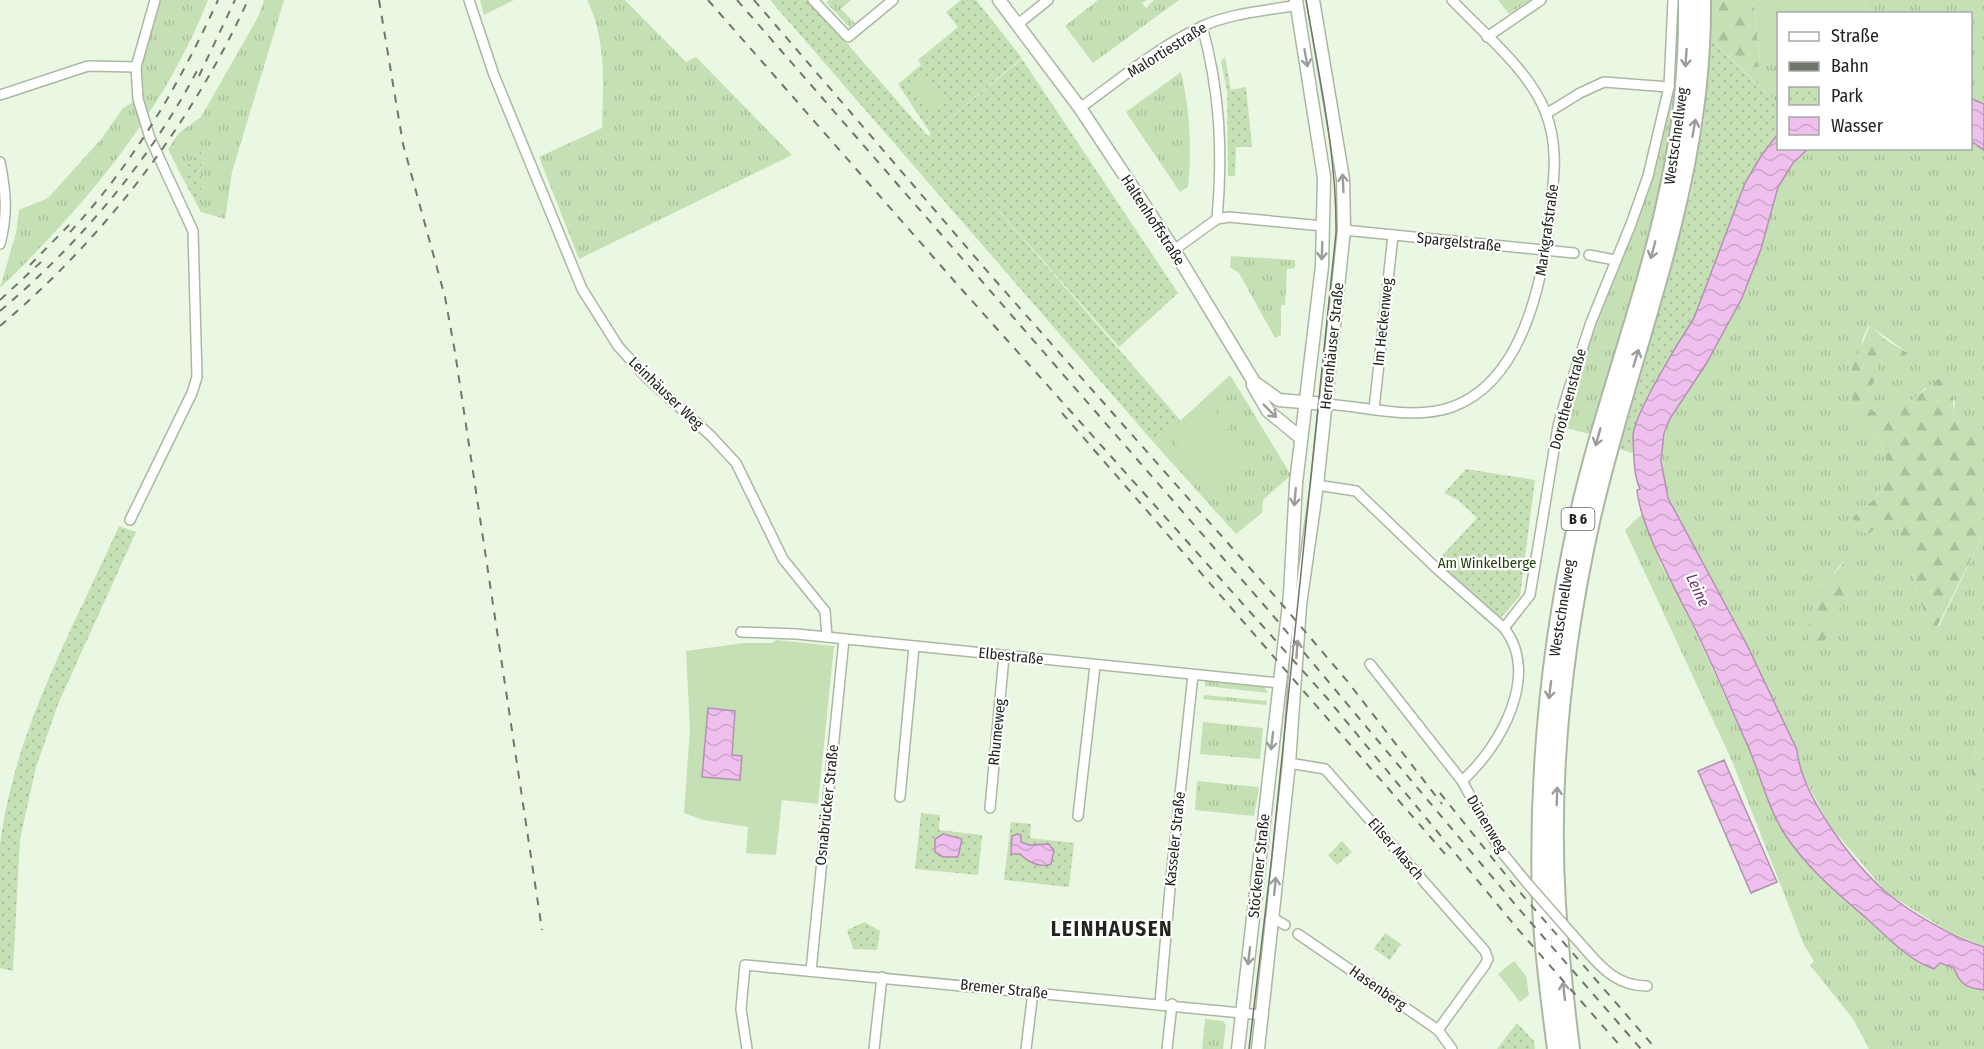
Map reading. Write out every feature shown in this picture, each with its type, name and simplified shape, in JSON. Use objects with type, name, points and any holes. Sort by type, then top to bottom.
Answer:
[{"type":"highway","name":"Westschnellweg","points":[[1556,1049],[1541,907],[1541,839],[1543,771],[1556,636],[1569,559],[1591,463],[1669,187],[1682,112],[1687,0]]},
{"type":"highway","name":"Westschnellweg","points":[[1570,1049],[1557,903],[1556,840],[1557,772],[1571,639],[1581,572],[1605,466],[1660,279],[1682,190],[1696,115],[1702,37],[1702,0]]},
{"type":"street","points":[[130,520],[192,393],[197,376],[193,231],[144,122],[136,67],[155,0]]},
{"type":"street","name":"Leinhäuser Weg","points":[[470,0],[494,75],[582,289],[618,346],[645,376],[711,436],[735,463],[789,570],[825,611],[827,637]]},
{"type":"street","points":[[813,0],[848,37],[893,0]]},
{"type":"street","name":"Haltenhoffstraße","points":[[999,0],[1080,108],[1174,250],[1249,375],[1273,397],[1325,404]]},
{"type":"street","points":[[1018,24],[1048,0]]},
{"type":"street","name":"Herrenhäuser Straße","points":[[1293,693],[1301,594],[1317,485],[1344,230],[1343,179],[1313,0]]},
{"type":"street","name":"Markgrafstraße","points":[[1325,404],[1433,412],[1452,407],[1483,389],[1501,369],[1516,345],[1538,290],[1546,251],[1555,168],[1554,141],[1546,114],[1528,82],[1452,0]]},
{"type":"street","points":[[1487,37],[1541,0]]},
{"type":"street","name":"Dorotheenstraße","points":[[1504,628],[1530,595],[1558,426],[1579,355],[1648,176],[1669,87],[1673,0]]},
{"type":"street","name":"Herrenhäuser Straße","points":[[1280,683],[1290,595],[1292,532],[1301,438],[1322,266],[1323,226],[1324,177],[1321,149],[1296,3]]},
{"type":"street","name":"Malortiestraße","points":[[1080,108],[1156,54],[1202,26],[1296,3]]},
{"type":"street","points":[[1202,26],[1217,91],[1221,132],[1217,219]]},
{"type":"street","points":[[0,95],[88,66],[136,67]]},
{"type":"street","points":[[1546,114],[1580,93],[1604,82],[1669,87]]},
{"type":"street","points":[[0,162],[8,201],[7,217],[0,243]]},
{"type":"street","points":[[1174,250],[1217,219],[1229,217],[1323,226]]},
{"type":"street","name":"Spargelstraße","points":[[1344,230],[1574,253]]},
{"type":"street","name":"Im Heckenweg","points":[[1374,409],[1393,235]]},
{"type":"street","points":[[1589,255],[1615,260]]},
{"type":"street","points":[[1249,375],[1263,406],[1301,438]]},
{"type":"street","points":[[1317,485],[1356,491],[1436,568],[1504,628],[1516,648],[1519,664],[1514,703],[1500,732],[1462,781]]},
{"type":"street","name":"Elbestraße","points":[[741,632],[827,637],[1280,683]]},
{"type":"street","name":"Osnabrücker Straße","points":[[811,971],[843,639]]},
{"type":"street","points":[[900,797],[914,647]]},
{"type":"street","name":"Rhumeweg","points":[[990,808],[1004,656]]},
{"type":"street","name":"Dünenweg","points":[[1370,664],[1462,781],[1500,850],[1527,883],[1614,978],[1647,986]]},
{"type":"street","points":[[1078,816],[1095,666]]},
{"type":"street","name":"Kasseler Straße","points":[[1160,1003],[1193,675]]},
{"type":"street","name":"Stöckener Straße","points":[[1238,1049],[1280,683]]},
{"type":"street","name":"Stöckener Straße","points":[[1258,1049],[1288,763],[1293,693]]},
{"type":"street","name":"Eilser Masch","points":[[1288,763],[1322,767],[1329,772],[1485,951],[1488,959],[1437,1030]]},
{"type":"street","points":[[1272,917],[1285,925]]},
{"type":"street","name":"Hasenberg","points":[[1298,934],[1437,1030],[1452,1049]]},
{"type":"street","name":"Bremer Straße","points":[[747,1049],[741,1009],[745,964],[1172,1004],[1262,1015]]},
{"type":"street","points":[[874,1049],[882,977]]},
{"type":"street","points":[[1026,1049],[1033,992]]},
{"type":"street","points":[[1167,1049],[1172,1004]]},
{"type":"green space","points":[[157,0],[208,0],[169,81],[120,155],[63,224],[0,288],[16,233],[19,210],[48,198],[102,138],[123,108],[138,99],[137,83]]},
{"type":"green space","points":[[264,0],[284,0],[232,172],[225,219],[201,212],[201,147],[181,175],[168,149],[179,133],[201,117],[258,17]]},
{"type":"green space","points":[[480,0],[514,0],[484,15]]},
{"type":"green space","points":[[587,0],[625,0],[686,62],[696,57],[792,155],[579,259],[539,157],[602,128],[601,47]]},
{"type":"green space","points":[[770,0],[809,0],[928,136],[1022,59],[1178,293],[1119,347],[965,172],[1181,421],[1155,444]]},
{"type":"green space","points":[[851,0],[841,9],[855,23],[849,27],[826,2]]},
{"type":"green space","points":[[961,0],[976,0],[1022,58],[931,134],[898,84],[921,65],[918,60],[958,27],[946,12]]},
{"type":"green space","points":[[1098,0],[1147,0],[1142,3],[1146,8],[1154,0],[1179,0],[1093,63],[1065,26]]},
{"type":"green space","points":[[1498,0],[1530,0],[1509,14]]},
{"type":"green space","points":[[1673,0],[1684,0],[1678,112],[1656,224],[1593,435],[1558,426],[1567,395],[1631,224],[1669,87]]},
{"type":"green space","points":[[1710,0],[1753,0],[1760,59],[1771,64],[1743,70],[1710,39]]},
{"type":"green space","points":[[1753,0],[1865,0],[1866,12],[1777,12],[1777,64],[1760,59]]},
{"type":"green space","points":[[1865,0],[1984,0],[1984,104],[1972,98],[1972,12],[1866,12]]},
{"type":"green space","points":[[1710,39],[1777,103],[1777,135],[1745,183],[1694,318],[1640,415],[1633,438],[1635,447],[1632,453],[1620,449],[1691,193],[1704,119]]},
{"type":"green space","points":[[1225,57],[1231,90],[1246,87],[1252,147],[1236,147],[1235,176],[1228,176],[1227,91],[1221,61]]},
{"type":"green space","points":[[1777,64],[1777,103],[1743,70]]},
{"type":"green space","points":[[1181,72],[1188,115],[1190,158],[1188,187],[1180,192],[1126,112]]},
{"type":"green space","points":[[924,75],[946,103],[933,113],[911,85]]},
{"type":"green space","points":[[1972,142],[1984,150],[1984,430],[1962,426],[1954,412],[1955,401],[1925,388],[1910,402],[1893,411],[1879,414],[1866,406],[1865,395],[1876,378],[1877,365],[1886,358],[1908,353],[1869,325],[1862,340],[1859,424],[1879,436],[1891,478],[1873,500],[1853,517],[1896,520],[1929,629],[1939,626],[1984,533],[1984,717],[1971,772],[1984,802],[1984,947],[1944,929],[1887,893],[1830,826],[1798,766],[1797,750],[1759,672],[1668,498],[1663,477],[1662,449],[1669,420],[1706,364],[1742,298],[1761,248],[1778,187],[1793,163],[1807,150],[1972,150]],"holes":[[[1843,562],[1853,573],[1848,583],[1834,573]]]},
{"type":"green space","points":[[201,146],[201,212],[181,175]]},
{"type":"green space","points":[[1231,256],[1295,260],[1295,268],[1287,269],[1285,305],[1281,305],[1281,335],[1275,338],[1239,273],[1230,267]]},
{"type":"green space","points":[[1870,325],[1886,340],[1908,353],[1899,360],[1886,358],[1877,365],[1877,378],[1865,395],[1866,406],[1879,414],[1897,409],[1940,378],[1952,387],[1954,412],[1962,426],[1984,430],[1984,533],[1935,631],[1929,629],[1896,520],[1884,520],[1869,534],[1856,530],[1853,517],[1873,500],[1891,478],[1879,436],[1859,424],[1847,381]]},
{"type":"green space","points":[[1230,375],[1291,475],[1263,500],[1262,513],[1236,534],[1155,444]]},
{"type":"green space","points":[[1210,405],[1229,428],[1219,437],[1241,462],[1212,486],[1172,438]]},
{"type":"green space","name":"Am Winkelberge","points":[[1466,469],[1535,480],[1520,596],[1497,622],[1436,568],[1444,559],[1441,557],[1477,518],[1458,500],[1444,493]]},
{"type":"green space","points":[[1643,513],[1661,564],[1682,603],[1747,744],[1772,809],[1815,871],[1904,953],[1922,962],[1954,968],[1965,985],[1984,990],[1984,1049],[1869,1049],[1853,1019],[1810,965],[1814,961],[1804,945],[1732,761],[1625,530]]},
{"type":"green space","points":[[119,526],[136,532],[58,704],[36,767],[20,839],[13,971],[0,968],[0,845],[7,803],[18,762],[48,681]]},
{"type":"green space","points":[[1844,562],[1852,564],[1853,573],[1830,634],[1820,645],[1808,639],[1811,617],[1824,588]]},
{"type":"green space","points":[[776,640],[834,646],[818,804],[782,800],[776,855],[746,853],[748,827],[703,820],[684,813],[690,730],[686,651],[744,643],[772,643]]},
{"type":"green space","points":[[1205,681],[1264,687],[1268,693],[1205,686]]},
{"type":"green space","points":[[1204,695],[1267,701],[1267,705],[1203,699]]},
{"type":"green space","points":[[1984,717],[1984,802],[1971,772]]},
{"type":"green space","points":[[1203,722],[1263,728],[1260,759],[1200,754]]},
{"type":"green space","points":[[1197,781],[1259,787],[1254,816],[1195,810]]},
{"type":"green space","points":[[921,813],[940,815],[939,830],[982,835],[978,875],[915,869]]},
{"type":"green space","points":[[1011,822],[1031,824],[1030,838],[1074,843],[1069,887],[1004,880]]},
{"type":"green space","points":[[1342,841],[1352,852],[1337,865],[1328,855]]},
{"type":"green space","points":[[865,922],[880,931],[877,950],[853,949],[847,930]]},
{"type":"green space","points":[[1385,933],[1401,944],[1390,960],[1374,949]]},
{"type":"green space","points":[[1514,961],[1526,976],[1529,995],[1520,1002],[1498,974]]},
{"type":"green space","points":[[1205,1019],[1223,1021],[1226,1025],[1223,1049],[1202,1049]]},
{"type":"green space","points":[[1517,1023],[1534,1041],[1535,1049],[1497,1049]]},
{"type":"water","points":[[1972,99],[1984,104],[1984,150],[1972,142]]},
{"type":"water","name":"Leine","points":[[1777,135],[1777,150],[1807,150],[1793,163],[1778,187],[1761,249],[1742,298],[1706,364],[1669,420],[1664,434],[1661,461],[1668,498],[1747,645],[1797,750],[1808,787],[1831,828],[1859,865],[1897,901],[1946,931],[1984,947],[1984,990],[1965,985],[1954,968],[1940,963],[1934,969],[1906,953],[1822,878],[1792,845],[1773,812],[1747,744],[1708,655],[1655,548],[1639,503],[1637,490],[1640,489],[1634,457],[1635,427],[1658,378],[1694,318],[1745,183]]},
{"type":"water","points":[[708,708],[735,711],[732,755],[742,756],[740,780],[702,777]]},
{"type":"water","points":[[1724,760],[1777,882],[1751,893],[1698,771]]},
{"type":"water","points":[[943,834],[962,839],[958,857],[943,857],[935,852],[935,839]]},
{"type":"water","points":[[1021,835],[1021,842],[1029,845],[1049,844],[1054,851],[1051,864],[1038,865],[1020,854],[1011,854],[1012,836]]},
{"type":"tram line","points":[[1249,1049],[1271,864],[1336,233],[1334,175],[1306,0]]},
{"type":"railway","points":[[70,232],[115,179],[135,151],[171,93],[218,0]]},
{"type":"railway","points":[[199,76],[235,0]]},
{"type":"railway","points":[[0,326],[75,255],[110,217],[142,176],[200,91],[248,0]]},
{"type":"railway","points":[[379,0],[403,144],[445,297],[455,352],[542,930]]},
{"type":"railway","points":[[708,0],[956,283],[1327,698],[1516,927],[1623,1049]]},
{"type":"railway","points":[[737,0],[1270,612],[1519,909],[1641,1049]]},
{"type":"railway","points":[[754,0],[994,279],[1280,602],[1348,682],[1442,804]]},
{"type":"railway","points":[[0,311],[58,258],[112,198],[160,134],[200,65]]},
{"type":"railway","points":[[30,265],[72,222]]},
{"type":"railway","points":[[0,300],[41,262]]},
{"type":"railway","points":[[1062,413],[1446,855]]},
{"type":"railway","points":[[1440,793],[1518,890],[1656,1049]]},
{"type":"district","name":"LEINHAUSEN","points":[[1112,929]]}]
